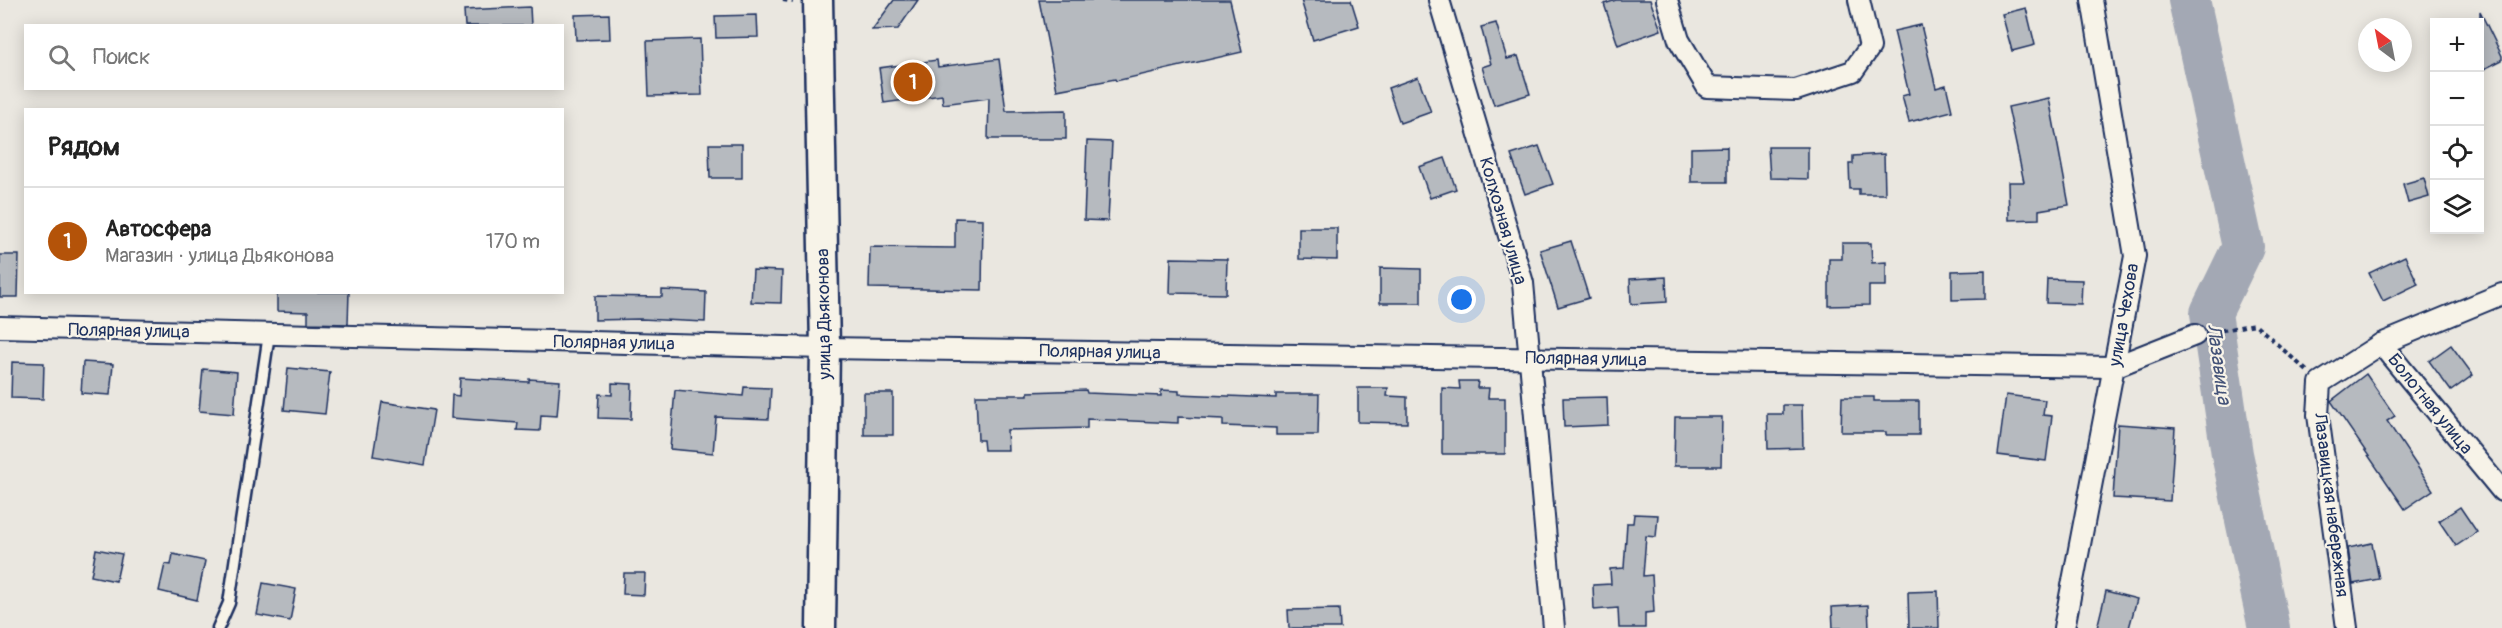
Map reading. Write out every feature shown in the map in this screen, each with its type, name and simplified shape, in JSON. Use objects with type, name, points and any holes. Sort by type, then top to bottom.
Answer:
[{"type":"main road","name":"улица Дьяконова","points":[[818,0],[825,348],[821,628]]},
{"type":"street","name":"Колхозная улица","points":[[1439,0],[1523,283],[1528,359],[1554,628]]},
{"type":"street","points":[[1667,0],[1679,40],[1707,87],[1796,90],[1853,71],[1870,47],[1859,0]]},
{"type":"street","name":"улица Чехова","points":[[2064,628],[2134,256],[2091,0]]},
{"type":"street","points":[[2320,383],[2381,344],[2502,294]]},
{"type":"street","name":"Полярная улица","points":[[0,327],[825,348],[2114,367],[2195,335]]},
{"type":"street","name":"Болотная улица","points":[[2381,344],[2502,491]]},
{"type":"street","name":"Лазавицкая набережная","points":[[2320,383],[2318,416],[2347,628]]},
{"type":"lane","points":[[219,628],[229,603],[269,334]]},
{"type":"path","points":[[2195,335],[2255,324],[2320,383]]},
{"type":"building","points":[[894,0],[918,0],[898,29],[872,30]]},
{"type":"building","points":[[1039,0],[1230,0],[1242,52],[1116,81],[1115,79],[1057,90]]},
{"type":"building","points":[[1301,0],[1351,0],[1359,26],[1313,40]]},
{"type":"building","points":[[1616,0],[1650,0],[1661,30],[1618,45],[1604,4]]},
{"type":"building","points":[[530,7],[531,24],[465,24],[464,10]]},
{"type":"building","points":[[2026,8],[2035,45],[2012,51],[2002,14]]},
{"type":"building","points":[[609,14],[610,39],[576,40],[575,15]]},
{"type":"building","points":[[757,15],[758,37],[716,38],[715,16]]},
{"type":"building","points":[[2484,19],[2502,56],[2502,60],[2484,69]]},
{"type":"building","points":[[1496,23],[1507,59],[1518,56],[1530,94],[1494,105],[1482,67],[1491,64],[1481,27]]},
{"type":"building","points":[[1921,25],[1936,88],[1946,85],[1952,111],[1909,122],[1902,96],[1909,94],[1894,31]]},
{"type":"building","points":[[700,39],[702,95],[649,96],[647,41]]},
{"type":"building","points":[[999,59],[1006,111],[1066,110],[1066,139],[988,139],[989,98],[943,104],[942,95],[884,103],[879,68],[937,60],[938,67]]},
{"type":"building","points":[[1418,77],[1431,112],[1400,123],[1388,88]]},
{"type":"building","points":[[2049,98],[2069,205],[2039,210],[2039,219],[2009,220],[2008,182],[2024,182],[2008,107]]},
{"type":"building","points":[[1087,141],[1112,142],[1108,221],[1084,220]]},
{"type":"building","points":[[709,144],[742,144],[742,178],[710,178]]},
{"type":"building","points":[[1539,146],[1553,184],[1525,194],[1511,155]]},
{"type":"building","points":[[1727,147],[1727,182],[1691,182],[1691,148]]},
{"type":"building","points":[[1768,147],[1808,147],[1808,179],[1770,178]]},
{"type":"building","points":[[1884,154],[1885,194],[1859,194],[1859,189],[1850,189],[1849,164],[1853,164],[1853,156]]},
{"type":"building","points":[[1445,158],[1456,189],[1430,198],[1419,167]]},
{"type":"building","points":[[2424,178],[2429,197],[2408,203],[2403,184]]},
{"type":"building","points":[[955,218],[983,219],[982,290],[869,288],[870,247],[955,248]]},
{"type":"building","points":[[1299,228],[1337,228],[1337,260],[1299,259]]},
{"type":"building","points":[[1571,241],[1589,298],[1558,307],[1540,250]]},
{"type":"building","points":[[1842,243],[1871,243],[1872,263],[1886,262],[1886,286],[1869,286],[1869,305],[1829,306],[1829,259],[1842,259]]},
{"type":"building","points":[[0,255],[19,255],[18,297],[0,297]]},
{"type":"building","points":[[2405,256],[2418,284],[2383,301],[2369,273]]},
{"type":"building","points":[[1171,258],[1227,259],[1226,294],[1170,293]]},
{"type":"building","points":[[1380,268],[1421,269],[1421,303],[1380,303]]},
{"type":"building","points":[[753,270],[782,271],[781,303],[751,302]]},
{"type":"building","points":[[1985,270],[1985,299],[1952,300],[1952,271]]},
{"type":"building","points":[[1666,277],[1667,302],[1631,304],[1630,279]]},
{"type":"building","points":[[2047,279],[2082,280],[2081,304],[2046,303]]},
{"type":"building","points":[[662,290],[706,292],[705,322],[641,319],[595,320],[595,296],[662,297]]},
{"type":"building","points":[[277,294],[349,294],[348,324],[308,323],[308,312],[277,311]]},
{"type":"building","points":[[2451,345],[2473,375],[2451,391],[2429,361]]},
{"type":"building","points":[[12,362],[44,363],[43,399],[11,398]]},
{"type":"building","points":[[83,362],[113,364],[110,395],[81,393]]},
{"type":"building","points":[[288,368],[330,372],[325,414],[284,410]]},
{"type":"building","points":[[203,369],[237,372],[234,414],[199,411]]},
{"type":"building","points":[[2366,374],[2395,416],[2387,421],[2433,490],[2405,509],[2331,401]]},
{"type":"building","points":[[460,378],[529,382],[529,379],[560,381],[557,416],[541,415],[540,431],[517,430],[518,423],[451,418],[452,395],[459,396]]},
{"type":"building","points":[[1459,381],[1478,381],[1477,388],[1489,388],[1488,398],[1505,398],[1505,454],[1442,454],[1442,388],[1460,389]]},
{"type":"building","points":[[612,383],[632,384],[631,419],[598,418],[599,394],[612,395]]},
{"type":"building","points":[[744,387],[771,388],[769,419],[716,417],[713,453],[670,449],[675,390],[743,396]]},
{"type":"building","points":[[1358,388],[1388,388],[1387,396],[1407,397],[1407,423],[1358,422]]},
{"type":"building","points":[[1086,390],[1087,393],[1161,396],[1161,390],[1179,391],[1179,394],[1276,398],[1276,394],[1319,394],[1318,435],[1276,435],[1276,428],[1223,426],[1223,419],[1178,417],[1178,423],[1087,419],[1087,428],[1007,430],[1008,450],[984,450],[983,440],[978,440],[976,395],[1028,395],[1028,392]]},
{"type":"building","points":[[864,393],[893,393],[893,435],[864,435]]},
{"type":"building","points":[[2006,395],[2045,400],[2043,415],[2052,416],[2046,461],[1998,455]]},
{"type":"building","points":[[1607,397],[1608,425],[1564,427],[1563,398]]},
{"type":"building","points":[[1842,397],[1874,397],[1874,401],[1919,401],[1919,435],[1841,432]]},
{"type":"building","points":[[382,402],[434,410],[425,465],[373,456]]},
{"type":"building","points":[[1783,405],[1802,405],[1803,448],[1768,449],[1767,414],[1783,414]]},
{"type":"building","points":[[1675,417],[1722,417],[1721,466],[1674,466]]},
{"type":"building","points":[[2118,424],[2175,428],[2170,501],[2113,498]]},
{"type":"building","points":[[2460,507],[2477,532],[2456,546],[2439,521]]},
{"type":"building","points":[[1634,514],[1658,515],[1656,537],[1646,536],[1643,576],[1652,575],[1654,612],[1645,613],[1645,628],[1619,628],[1618,608],[1594,610],[1593,585],[1611,584],[1610,569],[1624,568],[1627,523],[1633,523]]},
{"type":"building","points":[[2372,543],[2379,579],[2353,584],[2348,548]]},
{"type":"building","points":[[96,549],[122,554],[116,581],[91,576]]},
{"type":"building","points":[[173,554],[205,561],[197,600],[159,591],[165,564],[171,565]]},
{"type":"building","points":[[624,573],[645,573],[644,595],[623,594]]},
{"type":"building","points":[[263,583],[296,589],[290,621],[257,615]]},
{"type":"building","points":[[1938,591],[1939,628],[1909,628],[1908,592]]},
{"type":"building","points":[[2106,591],[2137,599],[2129,628],[2097,628]]},
{"type":"building","points":[[1868,605],[1869,628],[1833,628],[1832,607]]},
{"type":"building","points":[[1339,609],[1340,628],[1289,628],[1288,610]]},
{"type":"waterway","name":"Лазавица","points":[[2189,0],[2243,247],[2211,313],[2232,454],[2269,628]]},
{"type":"place","name":"Автосфера","points":[[913,82]]}]
